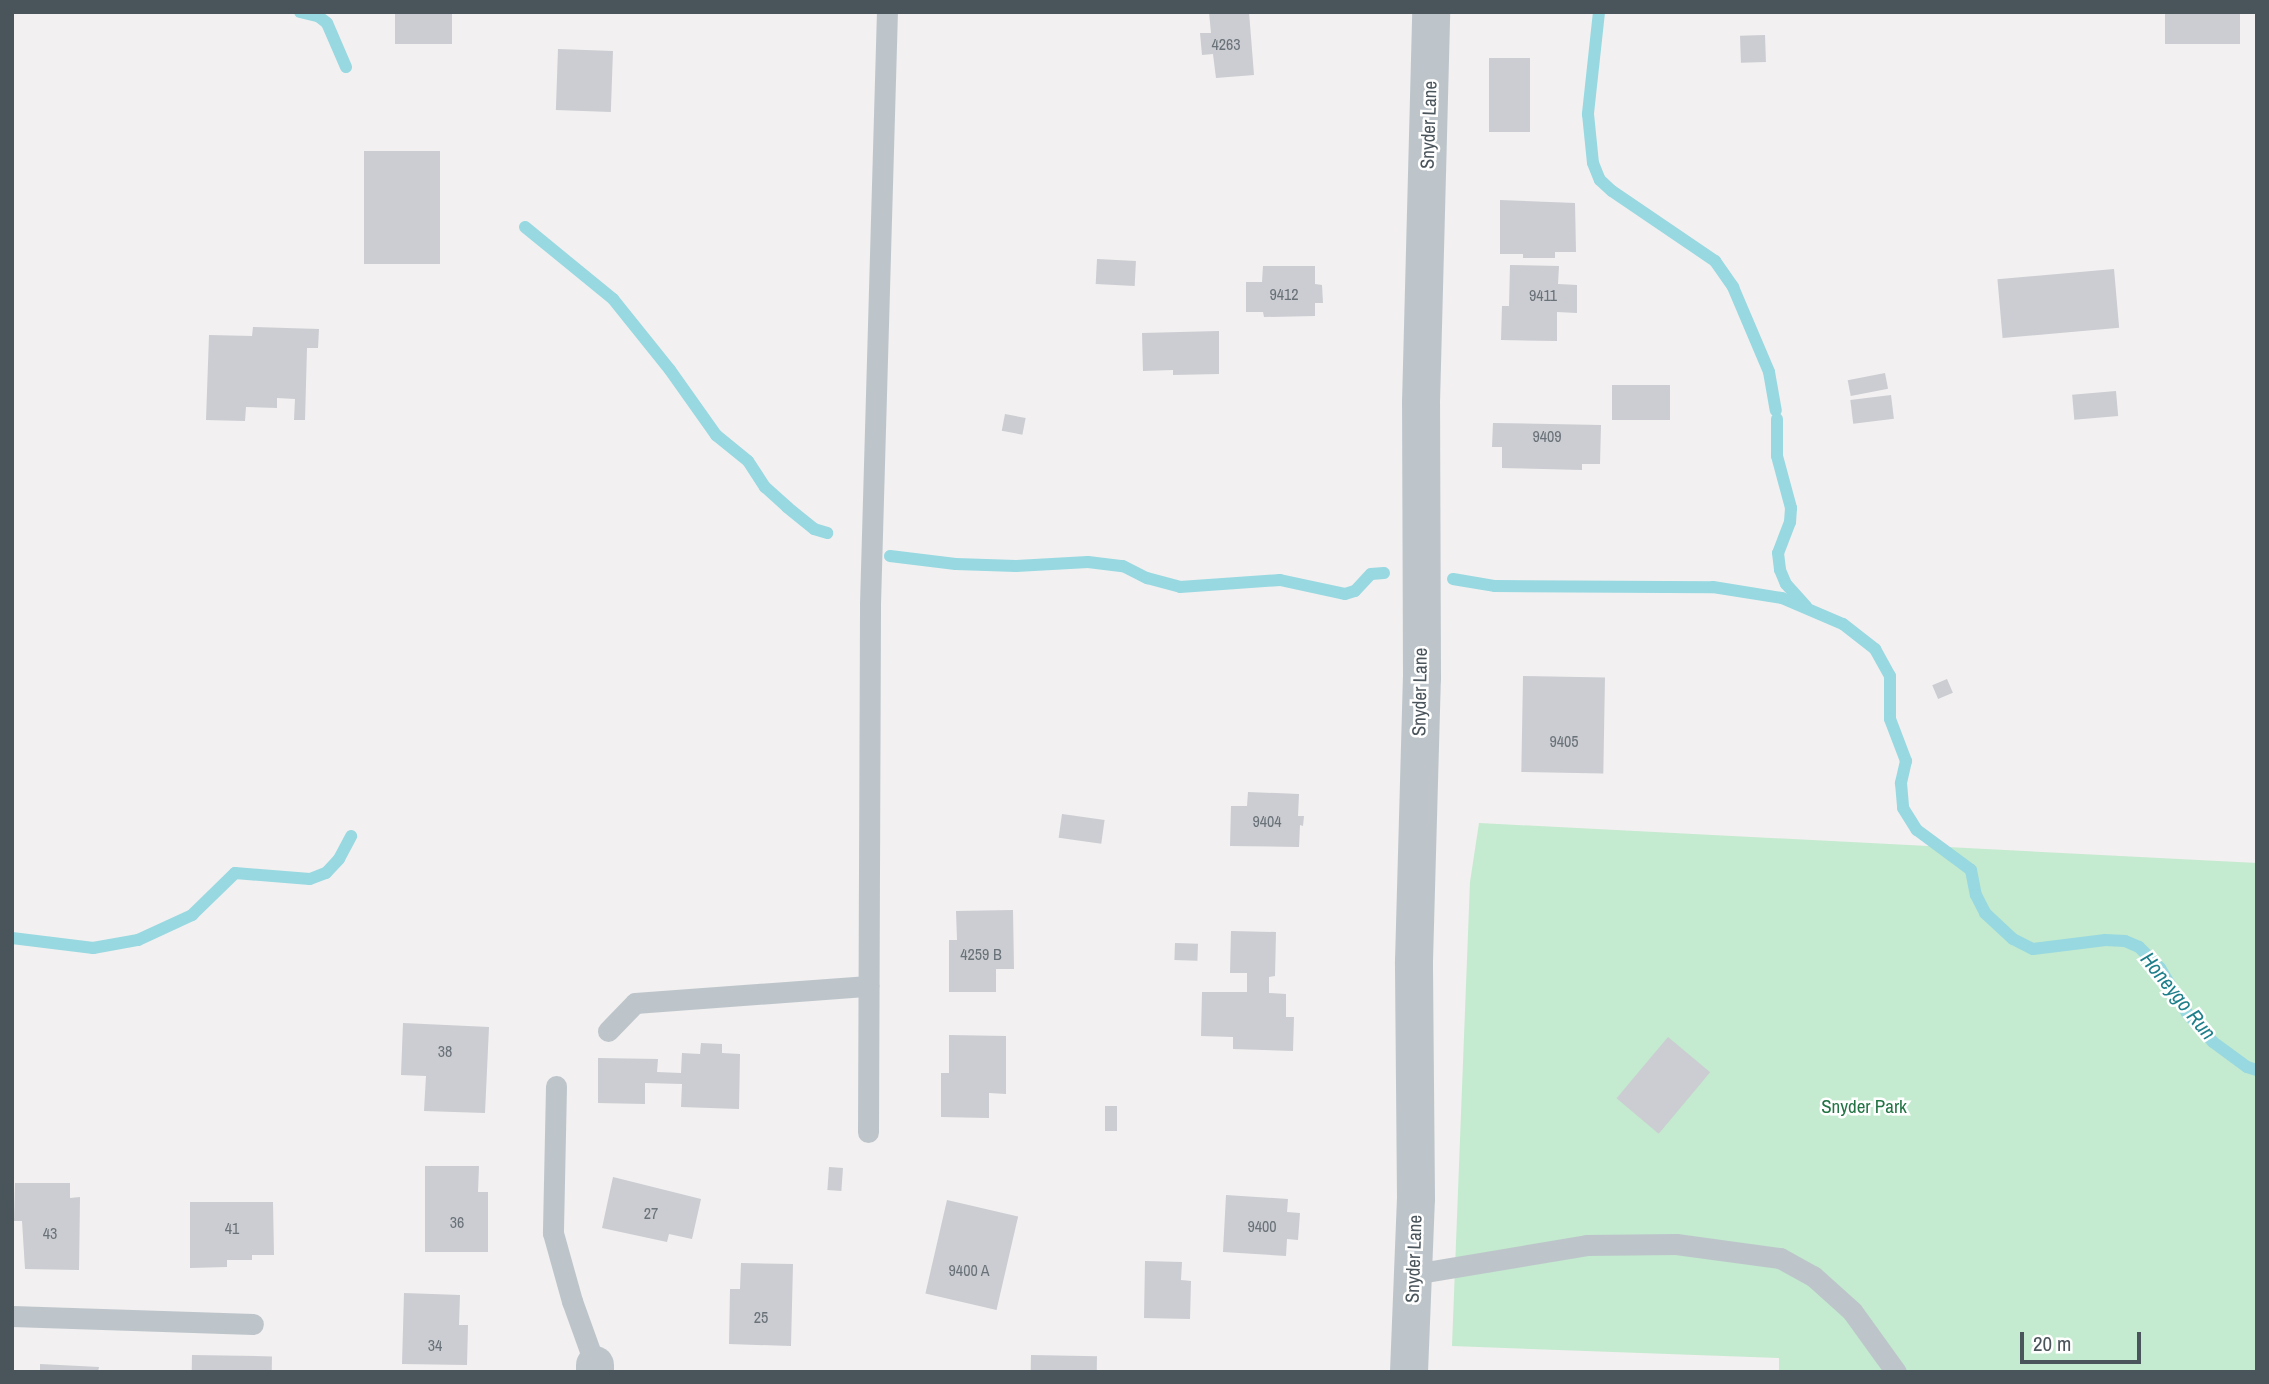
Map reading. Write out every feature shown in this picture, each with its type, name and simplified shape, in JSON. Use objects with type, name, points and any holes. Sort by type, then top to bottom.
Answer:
[{"type":"street","name":"Snyder Lane","points":[[1409,1372],[1416,1198],[1415,892],[1422,678],[1421,403],[1431,12]]},
{"type":"lane","points":[[867,1132],[870,604],[887,12]]},
{"type":"lane","points":[[608,1031],[635,1003],[868,986]]},
{"type":"lane","points":[[556,1086],[553,1233],[595,1368]]},
{"type":"lane","points":[[1414,1274],[1587,1245],[1676,1244],[1780,1258],[1814,1276],[1852,1311],[1896,1372]]},
{"type":"lane","points":[[12,1316],[253,1324]]},
{"type":"green space","name":"Snyder Park","points":[[1479,823],[2257,863],[2257,1372],[1779,1372],[1779,1358],[1452,1346],[1470,882]]},
{"type":"building","points":[[395,12],[452,12],[452,44],[395,44]]},
{"type":"building","points":[[1209,12],[1249,12],[1254,75],[1216,78],[1213,54],[1202,55],[1200,33],[1211,33]]},
{"type":"building","points":[[2165,12],[2240,12],[2240,44],[2165,44]]},
{"type":"building","points":[[1765,35],[1766,62],[1741,63],[1740,36]]},
{"type":"building","points":[[558,49],[613,51],[611,112],[556,110]]},
{"type":"building","points":[[1489,58],[1530,58],[1530,132],[1489,132]]},
{"type":"building","points":[[364,151],[440,151],[440,264],[364,264]]},
{"type":"building","points":[[1500,200],[1575,203],[1576,252],[1555,252],[1555,258],[1523,258],[1523,254],[1500,254]]},
{"type":"building","points":[[1097,259],[1136,261],[1135,286],[1096,284]]},
{"type":"building","points":[[1510,265],[1559,266],[1558,284],[1577,285],[1577,313],[1557,312],[1557,341],[1501,340],[1502,306],[1509,306]]},
{"type":"building","points":[[1263,266],[1315,266],[1315,284],[1322,285],[1323,303],[1315,303],[1315,316],[1264,317],[1263,312],[1246,312],[1246,282],[1262,282]]},
{"type":"building","points":[[2114,269],[2119,328],[2003,338],[1997,279]]},
{"type":"building","points":[[253,327],[319,329],[318,348],[307,348],[305,420],[294,420],[295,399],[277,398],[277,408],[246,407],[245,421],[206,420],[209,335],[252,336]]},
{"type":"building","points":[[1219,331],[1219,374],[1173,375],[1173,370],[1143,371],[1142,333]]},
{"type":"building","points":[[1885,373],[1888,389],[1851,396],[1848,380]]},
{"type":"building","points":[[1612,385],[1670,385],[1670,420],[1612,420]]},
{"type":"building","points":[[2116,391],[2118,416],[2074,420],[2072,395]]},
{"type":"building","points":[[1891,395],[1894,419],[1853,424],[1850,400]]},
{"type":"building","points":[[1005,414],[1026,418],[1022,435],[1002,431]]},
{"type":"building","points":[[1493,423],[1601,425],[1600,464],[1582,464],[1582,470],[1502,468],[1502,447],[1492,447]]},
{"type":"building","points":[[1523,676],[1605,677],[1603,773],[1521,772]]},
{"type":"building","points":[[1947,679],[1953,693],[1938,699],[1932,685]]},
{"type":"building","points":[[1248,792],[1299,794],[1298,816],[1304,816],[1303,826],[1300,825],[1299,847],[1230,846],[1231,806],[1247,806]]},
{"type":"building","points":[[1062,814],[1105,820],[1101,844],[1059,838]]},
{"type":"building","points":[[1013,910],[1014,969],[996,969],[996,992],[949,992],[949,940],[957,940],[956,911]]},
{"type":"building","points":[[1231,931],[1276,932],[1275,976],[1269,977],[1269,993],[1286,994],[1286,1017],[1294,1017],[1293,1051],[1233,1049],[1233,1037],[1201,1036],[1202,992],[1247,992],[1247,973],[1230,973]]},
{"type":"building","points":[[1175,943],[1198,944],[1197,961],[1174,960]]},
{"type":"building","points":[[403,1023],[489,1027],[485,1113],[424,1111],[426,1076],[401,1075]]},
{"type":"building","points":[[949,1035],[1006,1036],[1006,1094],[989,1093],[989,1118],[941,1117],[941,1073],[949,1073]]},
{"type":"building","points":[[1668,1037],[1710,1072],[1659,1134],[1617,1098]]},
{"type":"building","points":[[701,1043],[722,1044],[722,1053],[740,1054],[739,1109],[681,1107],[682,1084],[645,1083],[645,1104],[598,1103],[598,1058],[658,1059],[657,1072],[681,1073],[682,1053],[700,1054]]},
{"type":"building","points":[[1105,1106],[1117,1106],[1117,1131],[1105,1131]]},
{"type":"building","points":[[425,1166],[479,1166],[478,1192],[488,1192],[488,1252],[425,1252]]},
{"type":"building","points":[[829,1167],[843,1168],[841,1191],[827,1190]]},
{"type":"building","points":[[613,1177],[701,1199],[692,1239],[669,1234],[667,1242],[602,1228]]},
{"type":"building","points":[[15,1183],[70,1183],[70,1198],[80,1197],[79,1270],[25,1269],[22,1221],[14,1221]]},
{"type":"building","points":[[1226,1195],[1288,1199],[1287,1212],[1300,1213],[1298,1240],[1287,1239],[1286,1256],[1223,1252]]},
{"type":"building","points":[[947,1200],[1018,1216],[997,1310],[925,1294]]},
{"type":"building","points":[[190,1202],[273,1202],[274,1255],[252,1255],[252,1260],[227,1260],[227,1267],[190,1268]]},
{"type":"building","points":[[1145,1261],[1182,1262],[1181,1280],[1191,1281],[1190,1319],[1144,1318]]},
{"type":"building","points":[[741,1263],[793,1264],[791,1346],[729,1344],[730,1289],[740,1289]]},
{"type":"building","points":[[404,1293],[460,1295],[459,1325],[468,1325],[467,1365],[402,1364]]},
{"type":"building","points":[[192,1355],[272,1356],[272,1372],[192,1372]]},
{"type":"building","points":[[1031,1355],[1097,1356],[1097,1372],[1031,1372]]},
{"type":"building","points":[[40,1364],[99,1367],[98,1372],[40,1372]]},
{"type":"waterway","points":[[300,12],[318,16],[327,23],[346,67]]},
{"type":"waterway","points":[[1599,12],[1588,114],[1593,163],[1600,180],[1715,261],[1733,287],[1769,372],[1776,410]]},
{"type":"waterway","points":[[525,227],[613,299],[670,370],[716,435],[748,461],[765,487],[787,507],[814,529],[827,533]]},
{"type":"waterway","points":[[1777,419],[1777,456],[1791,508],[1790,522],[1778,553],[1780,570],[1786,584],[1806,606]]},
{"type":"waterway","points":[[890,556],[956,564],[1016,566],[1088,562],[1123,566],[1147,578],[1180,587],[1280,580],[1345,594],[1355,591],[1371,574],[1384,573]]},
{"type":"waterway","name":"Honeygo Run","points":[[1453,579],[1495,586],[1713,587],[1782,598],[1843,624],[1875,649],[1890,676],[1890,719],[1906,761],[1901,783],[1903,808],[1917,830],[1971,870],[1976,895],[1985,913],[2013,939],[2033,949],[2105,940],[2125,941],[2139,947],[2160,968],[2187,1013],[2213,1042],[2247,1067],[2257,1070]]},
{"type":"waterway","points":[[12,938],[93,948],[138,940],[192,915],[235,873],[310,879],[326,873],[339,859],[351,836]]}]
